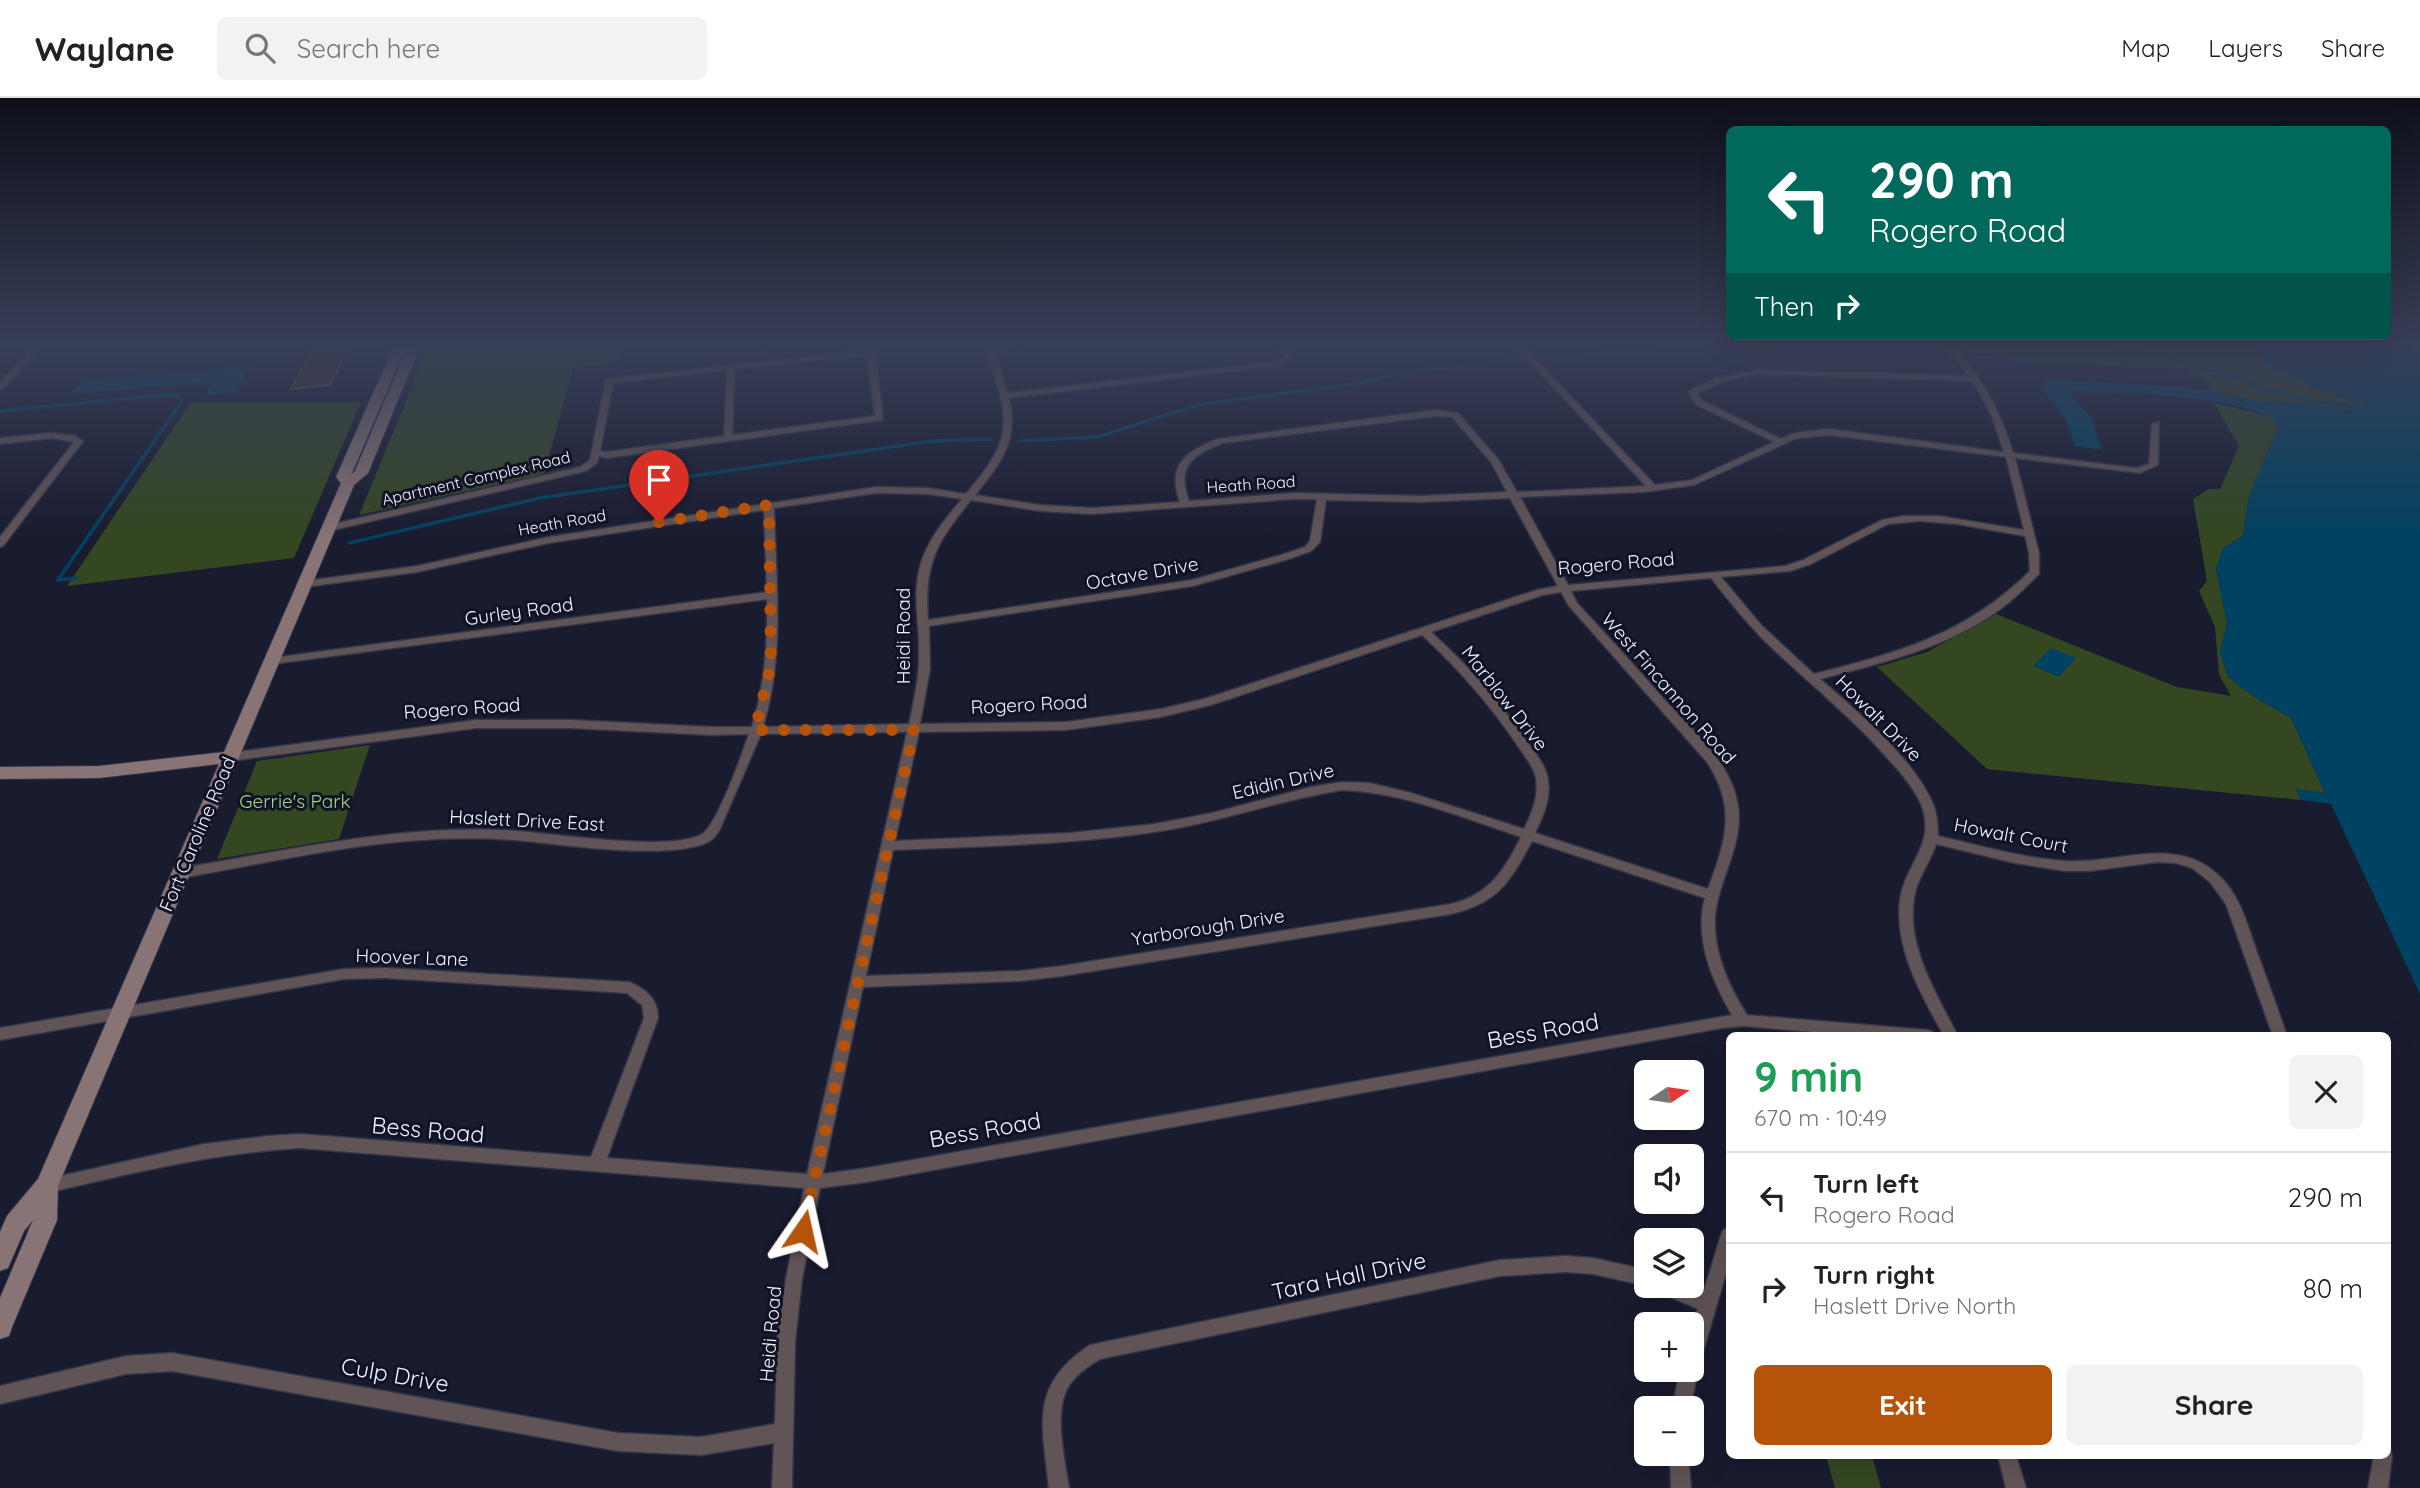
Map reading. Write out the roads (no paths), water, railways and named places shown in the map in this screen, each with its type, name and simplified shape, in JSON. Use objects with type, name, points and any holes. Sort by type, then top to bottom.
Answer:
[{"type":"street","name":"Fort Caroline Road","points":[[348,484],[343,477],[373,409]]},
{"type":"street","name":"Fort Caroline Road","points":[[0,1259],[15,1224],[47,1186],[348,484],[361,473],[388,409]]},
{"type":"street","points":[[596,453],[604,409]]},
{"type":"street","points":[[728,439],[729,409]]},
{"type":"street","name":"Apartment Complex Road","points":[[329,528],[577,471],[591,464],[596,453],[606,455],[880,418],[879,409]]},
{"type":"street","name":"Heidi Road","points":[[782,1488],[786,1340],[794,1279],[813,1182],[914,730],[924,673],[921,593],[926,561],[934,543],[966,497],[997,460],[1009,426],[1006,409]]},
{"type":"street","points":[[1578,409],[1653,488]]},
{"type":"street","points":[[1712,409],[1781,442]]},
{"type":"street","points":[[1811,678],[1912,652],[1949,636],[2019,589],[2035,572],[2029,534],[2010,456],[2001,425],[1992,409]]},
{"type":"street","name":"West Fincannon Road","points":[[1186,505],[1179,484],[1181,467],[1197,451],[1222,441],[1447,413],[1461,419],[1479,441],[1515,496],[1573,604],[1710,759],[1727,785],[1734,808],[1733,827],[1708,917],[1712,952],[1743,1020]]},
{"type":"street","name":"Heath Road","points":[[305,584],[416,569],[549,540],[884,489],[928,491],[1070,510],[1186,505],[1294,496],[1421,499],[1653,488],[1694,482],[1781,442],[1813,432],[1838,432],[2010,456],[2123,470],[2144,470],[2150,468],[2154,462],[2155,424]]},
{"type":"street","points":[[0,441],[73,436],[79,441],[0,544]]},
{"type":"street","name":"Octave Drive","points":[[923,624],[1194,583],[1285,558],[1308,550],[1315,542],[1322,497]]},
{"type":"street","points":[[755,730],[771,665],[769,505]]},
{"type":"street","name":"Rogero Road","points":[[0,773],[99,772],[476,724],[570,724],[656,730],[914,730],[1066,726],[1161,712],[1277,680],[1423,630],[1563,587],[1786,569],[1816,558],[1885,522],[1898,519],[1926,519],[2029,534]]},
{"type":"street","name":"Howalt Drive","points":[[1715,576],[1752,621],[1889,752],[1916,782],[1928,805],[1933,839]]},
{"type":"street","name":"Gurley Road","points":[[271,662],[771,595]]},
{"type":"street","name":"Marblow Drive","points":[[1423,630],[1482,690],[1541,773],[1544,786],[1542,800],[1527,835]]},
{"type":"street","name":"Haslett Drive East","points":[[181,873],[436,834],[498,834],[615,845],[685,844],[705,838],[716,827],[755,730]]},
{"type":"street","name":"Edidin Drive","points":[[889,846],[1059,838],[1155,828],[1212,817],[1311,791],[1342,786],[1370,787],[1392,791],[1712,895]]},
{"type":"street","name":"Yarborough Drive","points":[[859,982],[1020,976],[1062,971],[1459,907],[1484,897],[1502,883],[1527,835]]},
{"type":"street","points":[[1933,839],[1913,881],[1907,912],[1912,946],[1925,982],[1949,1032]]},
{"type":"street","name":"Howalt Court","points":[[1933,839],[2049,865],[2070,866],[2164,855],[2204,868],[2223,886],[2232,902],[2279,1032]]},
{"type":"street","name":"Hoover Lane","points":[[0,1034],[221,994],[370,973],[629,988],[646,999],[651,1010],[650,1018],[596,1166]]},
{"type":"street","name":"Bess Road","points":[[47,1186],[161,1161],[280,1142],[813,1182],[1237,1110],[1644,1035],[1743,1020],[1882,1032]]},
{"type":"street","name":"Fort Caroline Road","points":[[0,1327],[45,1220],[47,1186]]},
{"type":"street","points":[[1704,1318],[1726,1245]]},
{"type":"street","name":"Tara Hall Drive","points":[[1059,1488],[1053,1399],[1067,1371],[1096,1351],[1500,1268],[1566,1264],[1593,1266],[1634,1276]]},
{"type":"street","points":[[1694,1298],[1708,1304]]},
{"type":"street","name":"Culp Drive","points":[[0,1395],[126,1365],[172,1362],[618,1442],[701,1446],[783,1432]]},
{"type":"street","points":[[2008,1459],[2016,1488]]},
{"type":"street","points":[[2378,1488],[2383,1459]]},
{"type":"street","points":[[1680,1466],[1681,1488]]},
{"type":"water","points":[[2058,409],[2084,409],[2092,418],[2102,450],[2075,446],[2065,418]]},
{"type":"water","points":[[2246,409],[2420,409],[2420,994],[2331,804],[2301,800],[2296,789],[2325,793],[2291,718],[2259,700],[2228,677],[2220,653],[2227,623],[2216,569],[2223,548],[2243,536],[2249,496],[2279,425],[2263,414]]},
{"type":"water","points":[[2051,648],[2076,658],[2059,677],[2033,666]]},
{"type":"waterway","points":[[0,411],[22,409]]},
{"type":"waterway","points":[[76,578],[58,580],[177,409]]},
{"type":"waterway","points":[[1019,441],[1097,437],[1186,409]]},
{"type":"waterway","points":[[349,543],[540,498],[933,441],[992,439]]},
{"type":"park label","name":"Gerrie's Park","points":[[295,801]]}]
